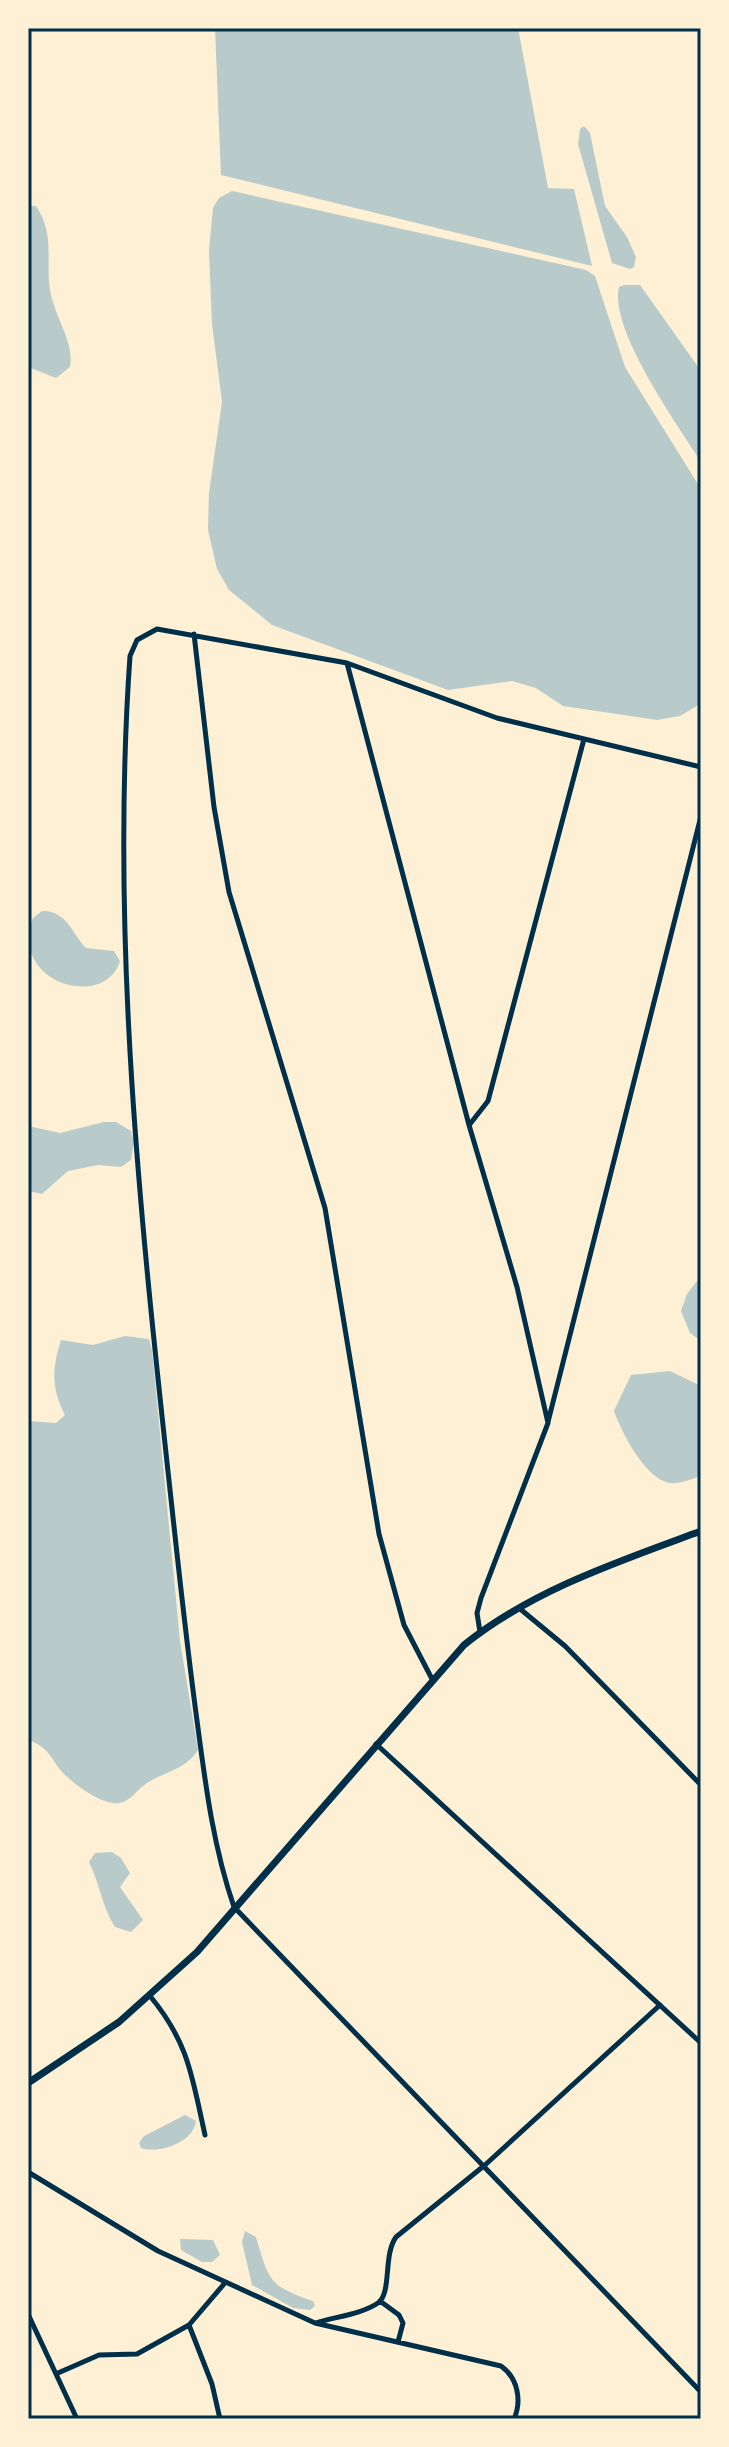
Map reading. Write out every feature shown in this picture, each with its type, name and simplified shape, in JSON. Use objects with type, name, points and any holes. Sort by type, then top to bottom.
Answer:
[{"type":"main road","points":[[28,2083],[83,2047],[150,1996],[197,1952],[375,1743],[432,1679],[480,1632],[519,1608],[599,1570],[701,1531]]},
{"type":"street","points":[[701,767],[497,718],[347,663],[194,634],[151,631],[137,640],[131,650],[124,941],[147,1277],[186,1633],[210,1814],[234,1907],[701,2392]]},
{"type":"street","points":[[194,634],[214,807],[229,892],[325,1208],[379,1534],[404,1625],[432,1679]]},
{"type":"street","points":[[347,663],[469,1125],[517,1287],[548,1423]]},
{"type":"street","points":[[469,1125],[488,1101],[584,739]]},
{"type":"street","points":[[480,1632],[477,1613],[481,1598],[548,1423],[701,816]]},
{"type":"street","points":[[519,1608],[565,1646],[701,1785]]},
{"type":"street","points":[[375,1743],[701,2043]]},
{"type":"street","points":[[150,1996],[178,2033],[186,2052],[205,2135]]},
{"type":"street","points":[[315,2323],[380,2301],[385,2290],[388,2251],[396,2237],[485,2165],[660,2005]]},
{"type":"street","points":[[28,2172],[158,2251],[224,2284],[315,2323],[501,2366],[511,2373],[517,2390],[519,2407],[514,2419]]},
{"type":"street","points":[[58,2373],[99,2355],[137,2354],[189,2325],[224,2284]]},
{"type":"street","points":[[380,2301],[399,2315],[403,2323],[398,2342]]},
{"type":"street","points":[[28,2314],[77,2419]]},
{"type":"street","points":[[189,2325],[212,2384],[220,2419]]},
{"type":"shaded area","points":[[215,28],[518,28],[548,188],[574,189],[592,266],[221,175]]},
{"type":"shaded area","points":[[584,126],[590,133],[605,206],[627,237],[636,257],[634,267],[630,269],[612,263],[578,144],[580,129]]},
{"type":"shaded area","points":[[232,191],[586,270],[595,276],[625,367],[701,489],[700,704],[680,716],[657,720],[563,706],[536,688],[512,681],[448,690],[272,625],[229,590],[217,569],[208,530],[209,493],[222,402],[212,324],[209,250],[213,208],[219,198]]},
{"type":"shaded area","points":[[28,206],[36,206],[43,218],[48,242],[50,290],[70,350],[70,367],[56,378],[28,367]]},
{"type":"shaded area","points":[[640,285],[701,371],[701,462],[634,352],[619,305],[619,287]]},
{"type":"shaded area","points":[[42,911],[63,918],[86,948],[114,951],[120,961],[111,976],[97,985],[79,987],[62,983],[46,973],[34,959],[29,941],[33,918]]},
{"type":"shaded area","points":[[116,1122],[131,1131],[134,1142],[131,1160],[121,1167],[98,1165],[68,1171],[42,1194],[28,1191],[28,1126],[60,1133]]},
{"type":"shaded area","points":[[701,1276],[701,1341],[690,1333],[681,1311],[687,1294]]},
{"type":"shaded area","points":[[125,1336],[149,1339],[152,1350],[180,1641],[198,1750],[181,1766],[147,1783],[126,1801],[116,1803],[99,1799],[82,1789],[63,1773],[45,1750],[28,1740],[28,1421],[56,1423],[65,1415],[54,1378],[61,1340],[93,1345]]},
{"type":"shaded area","points":[[670,1371],[701,1386],[701,1476],[674,1483],[661,1480],[643,1464],[614,1411],[631,1375]]},
{"type":"shaded area","points":[[112,1852],[121,1858],[130,1873],[120,1887],[143,1920],[131,1932],[115,1927],[89,1862],[95,1853]]},
{"type":"shaded area","points":[[185,2115],[196,2121],[183,2140],[166,2148],[141,2148],[139,2143],[144,2136]]},
{"type":"shaded area","points":[[245,2231],[256,2237],[273,2280],[287,2291],[313,2301],[315,2306],[310,2310],[293,2308],[252,2285],[242,2242]]},
{"type":"shaded area","points":[[180,2239],[213,2240],[220,2255],[212,2262],[202,2262],[181,2250]]}]
